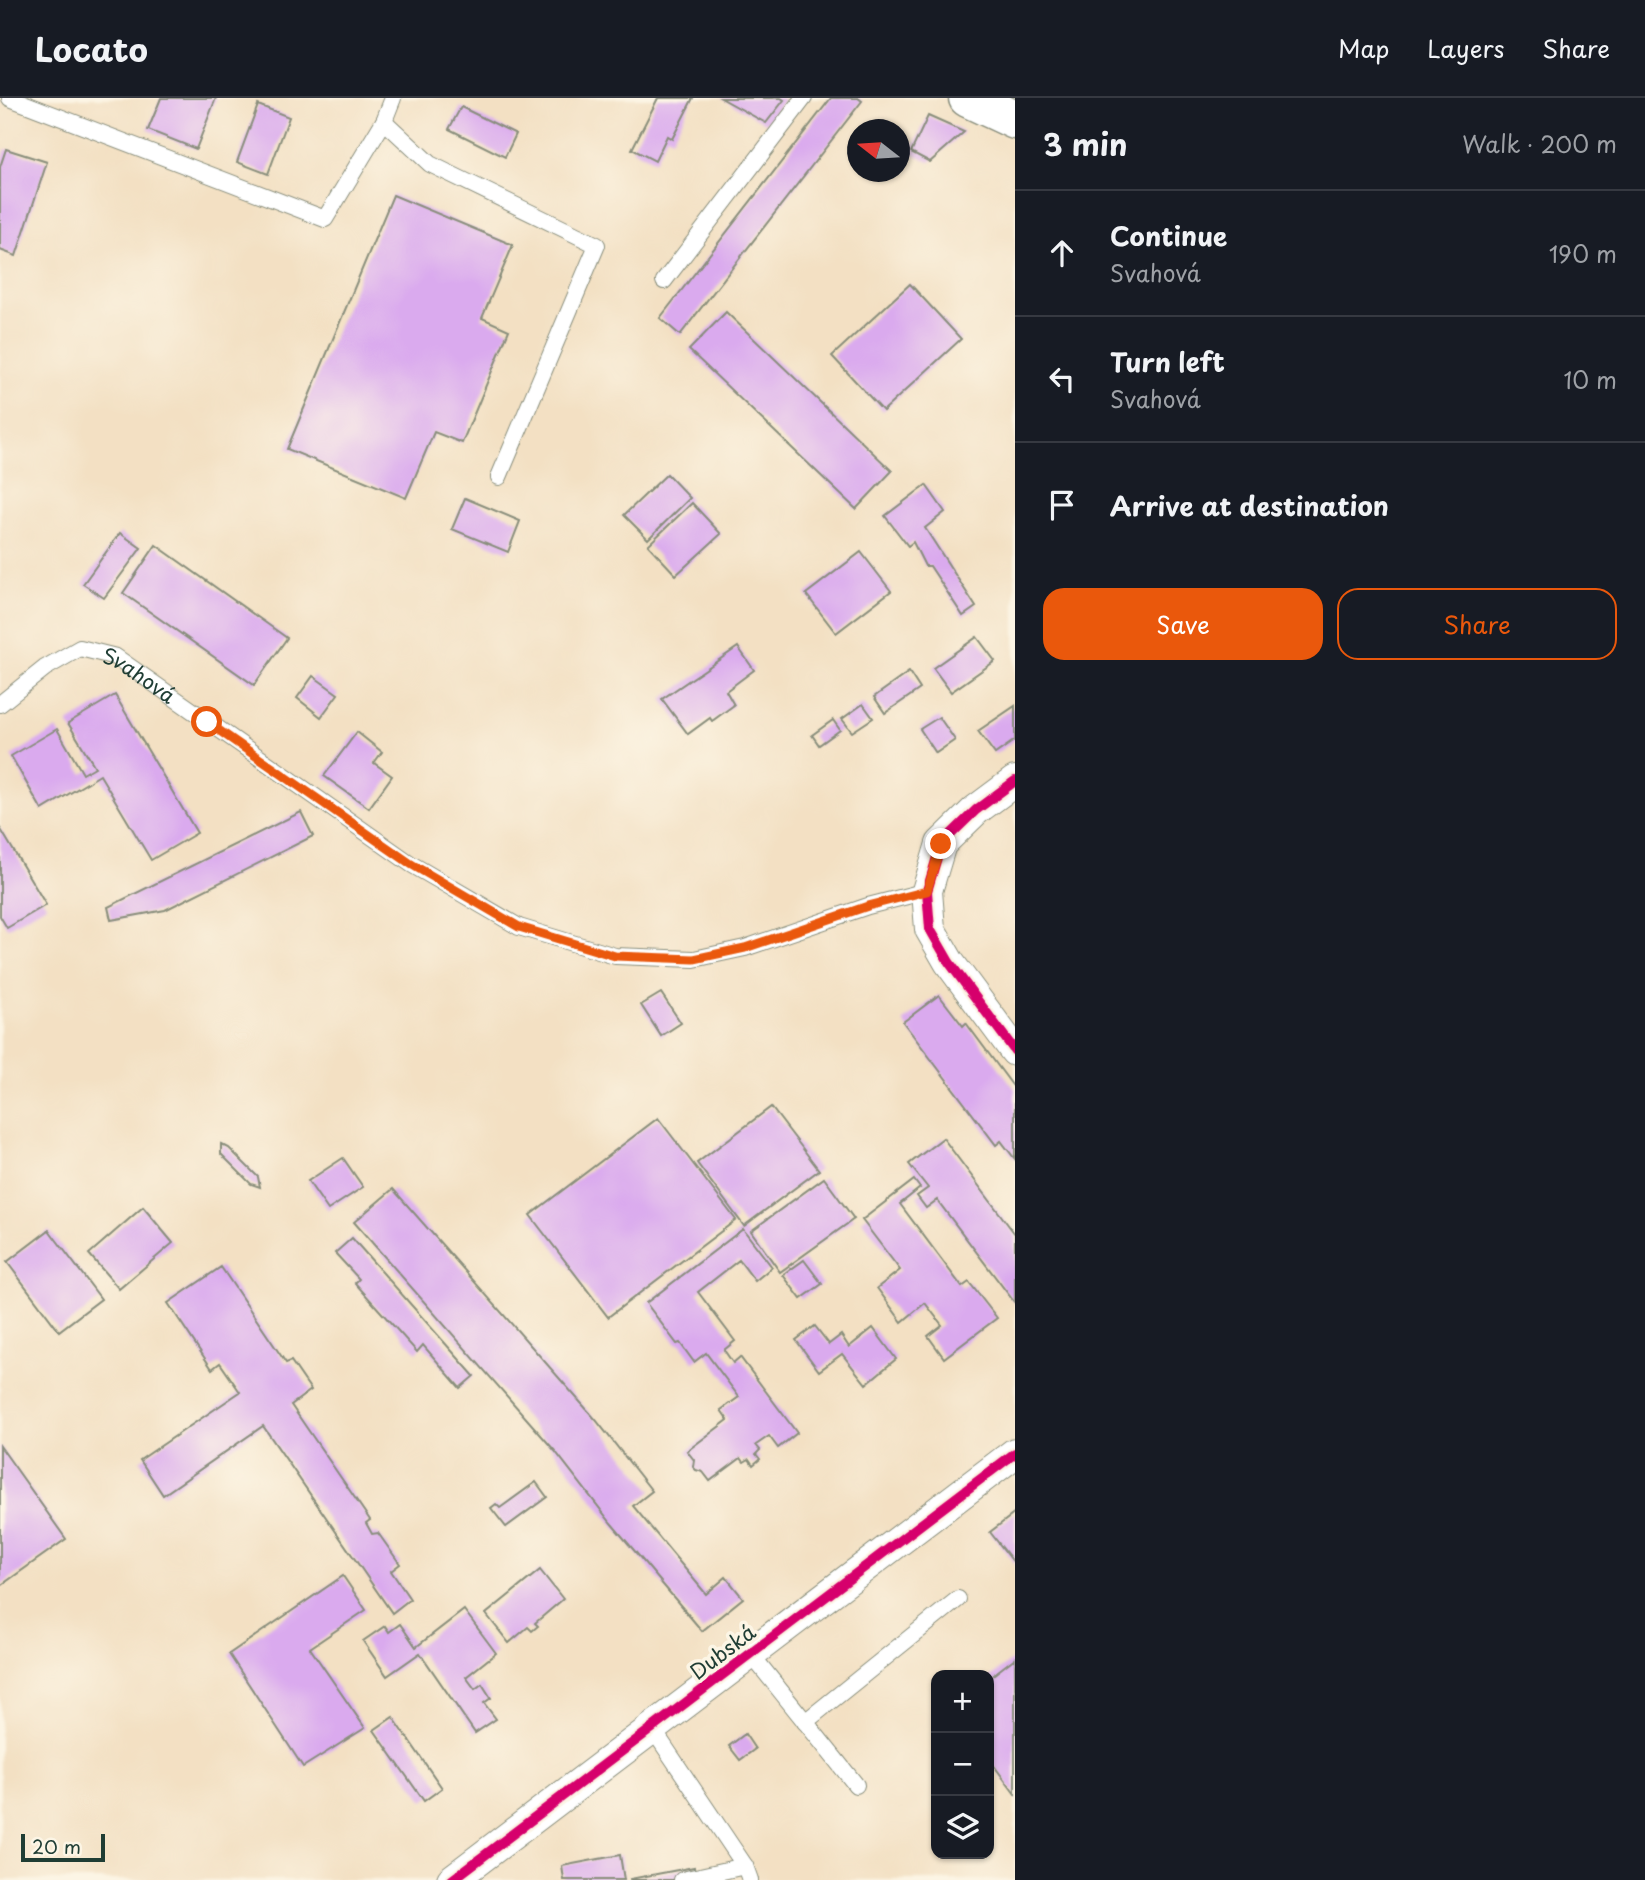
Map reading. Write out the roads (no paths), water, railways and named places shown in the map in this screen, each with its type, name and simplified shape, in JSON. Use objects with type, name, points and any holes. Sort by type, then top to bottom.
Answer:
[{"type":"street","points":[[968,98],[1015,120]]},
{"type":"street","points":[[1015,781],[976,810],[941,844],[927,891],[930,929],[949,962],[1015,1051]]},
{"type":"street","name":"Dubská","points":[[452,1880],[1015,1453]]},
{"type":"lane","points":[[10,98],[325,219],[384,121],[393,98]]},
{"type":"lane","points":[[664,281],[804,98]]},
{"type":"lane","points":[[384,121],[430,164],[597,246],[499,477]]},
{"type":"lane","name":"Svahová","points":[[0,704],[45,668],[80,648],[116,657],[411,864],[519,927],[615,956],[694,959],[745,948],[868,906],[927,891]]},
{"type":"lane","points":[[805,1722],[958,1599]]},
{"type":"lane","points":[[750,1653],[856,1785]]},
{"type":"lane","points":[[652,1728],[748,1873],[682,1880]]}]
